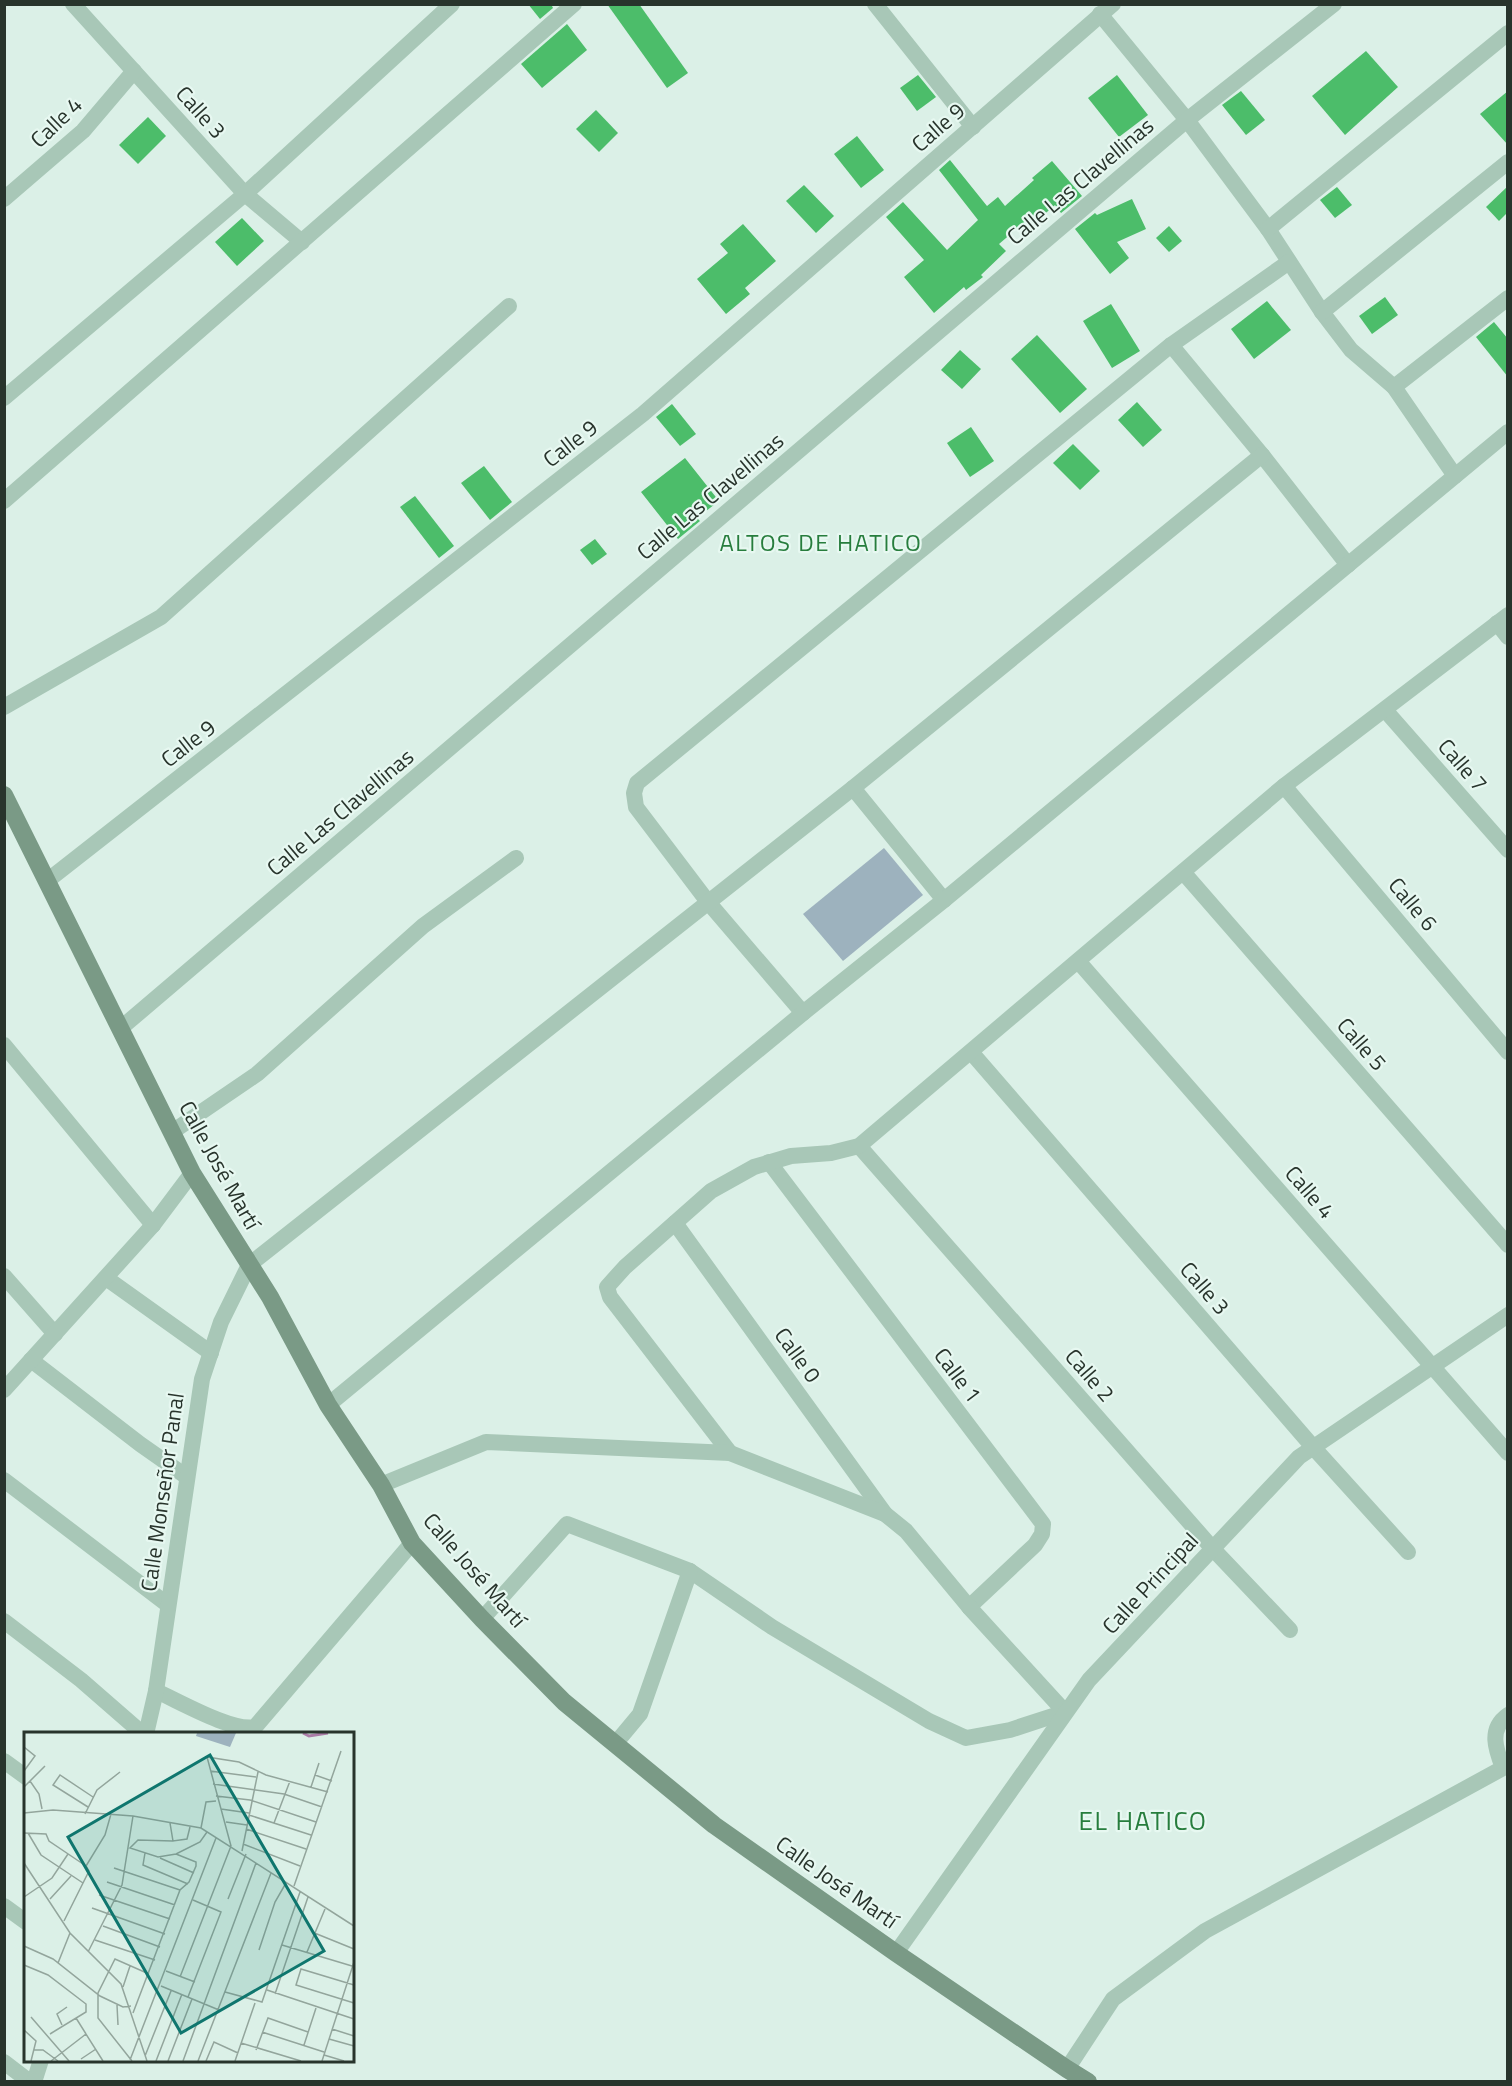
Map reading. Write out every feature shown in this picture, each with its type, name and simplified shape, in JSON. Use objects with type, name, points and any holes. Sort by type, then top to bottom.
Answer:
[{"type":"main road","name":"Calle José Martí","points":[[4,795],[192,1173],[270,1298],[328,1405],[381,1485],[412,1543],[482,1619],[564,1702],[714,1825],[896,1953],[1088,2082]]},
{"type":"street","name":"Calle 3","points":[[73,4],[245,194],[302,242]]},
{"type":"street","points":[[4,398],[245,194],[452,4]]},
{"type":"street","points":[[4,501],[574,4]]},
{"type":"street","points":[[875,4],[973,127]]},
{"type":"street","name":"Calle Las Clavellinas","points":[[121,1028],[1187,120],[1334,4]]},
{"type":"street","points":[[1106,10],[1138,58],[1268,229],[1322,312],[1351,350],[1394,387],[1455,476]]},
{"type":"street","name":"Calle 9","points":[[47,881],[643,414],[1106,10]]},
{"type":"street","points":[[1268,229],[1508,33]]},
{"type":"street","name":"Calle 4","points":[[4,199],[83,131],[134,71]]},
{"type":"street","points":[[1322,312],[1508,162]]},
{"type":"street","points":[[803,1013],[708,902],[636,807],[634,793],[637,783],[1171,345],[1289,262]]},
{"type":"street","points":[[1394,387],[1508,298]]},
{"type":"street","points":[[4,707],[161,617],[509,306]]},
{"type":"street","points":[[1171,345],[1262,455],[1348,565]]},
{"type":"street","points":[[328,1405],[803,1013],[944,900],[1508,432]]},
{"type":"street","points":[[249,1265],[853,788],[1262,455]]},
{"type":"street","points":[[730,1453],[610,1297],[607,1287],[625,1267],[711,1191],[753,1167],[790,1156],[831,1154],[860,1146],[1284,786],[1342,740],[1385,710],[1502,619],[1508,637]]},
{"type":"street","name":"Calle 7","points":[[1385,710],[1508,850]]},
{"type":"street","name":"Calle 6","points":[[1284,786],[1508,1052]]},
{"type":"street","points":[[853,788],[944,900]]},
{"type":"street","points":[[172,1132],[257,1074],[423,926],[516,858]]},
{"type":"street","name":"Calle 5","points":[[1183,872],[1508,1245]]},
{"type":"street","name":"Calle 4","points":[[1078,961],[1508,1453]]},
{"type":"street","points":[[4,1045],[153,1225]]},
{"type":"street","name":"Calle 3","points":[[971,1052],[1313,1447],[1408,1552]]},
{"type":"street","name":"Calle 2","points":[[860,1146],[1213,1549],[1290,1630]]},
{"type":"street","name":"Calle 1","points":[[769,1162],[1043,1524],[1042,1534],[1035,1545],[969,1607]]},
{"type":"street","points":[[4,1390],[153,1225],[192,1173]]},
{"type":"street","name":"Calle 0","points":[[675,1223],[885,1514]]},
{"type":"street","name":"Calle Monseñor Panal","points":[[146,1732],[156,1691],[202,1379],[221,1322],[249,1265]]},
{"type":"street","points":[[4,1276],[55,1334]]},
{"type":"street","points":[[106,1278],[211,1353]]},
{"type":"street","name":"Calle Principal","points":[[896,1953],[1089,1680],[1299,1456],[1508,1315]]},
{"type":"street","points":[[31,1360],[188,1477]]},
{"type":"street","points":[[381,1485],[486,1442],[730,1453],[885,1514],[906,1531],[969,1607],[1065,1712],[1010,1730],[966,1738],[929,1721],[772,1627],[690,1571],[567,1524],[482,1619]]},
{"type":"street","points":[[4,1480],[168,1605]]},
{"type":"street","points":[[156,1691],[228,1723],[246,1729],[255,1727],[412,1543]]},
{"type":"street","points":[[615,1744],[640,1714],[690,1571]]},
{"type":"street","points":[[4,1621],[81,1680],[143,1732]]},
{"type":"street","points":[[1066,2069],[1113,1999],[1205,1931],[1505,1773],[1494,1742],[1496,1730],[1508,1715]]},
{"type":"street","points":[[4,1761],[24,1776]]},
{"type":"street","points":[[4,1906],[24,1921]]},
{"type":"street","points":[[4,2062],[32,2082],[41,2062]]},
{"type":"shaded area","points":[[884,848],[923,895],[843,961],[803,914]]},
{"type":"building","points":[[528,4],[551,4],[553,8],[540,19]]},
{"type":"building","points":[[607,4],[639,4],[688,73],[667,88]]},
{"type":"building","points":[[567,24],[587,50],[542,88],[521,64]]},
{"type":"building","points":[[1366,51],[1398,87],[1345,135],[1312,96]]},
{"type":"building","points":[[918,75],[936,97],[917,111],[900,88]]},
{"type":"building","points":[[1117,75],[1148,115],[1119,137],[1088,98]]},
{"type":"building","points":[[1241,91],[1265,120],[1246,135],[1222,105]]},
{"type":"building","points":[[1508,91],[1508,145],[1480,114]]},
{"type":"building","points":[[596,110],[618,133],[599,152],[576,129]]},
{"type":"building","points":[[148,117],[166,136],[138,164],[119,145]]},
{"type":"building","points":[[857,136],[884,170],[861,188],[834,154]]},
{"type":"building","points":[[950,160],[987,206],[998,197],[1005,206],[1052,161],[1082,196],[1061,213],[1055,205],[1032,225],[1027,220],[999,244],[1006,251],[981,275],[983,277],[966,290],[964,287],[934,313],[904,277],[924,260],[886,217],[903,202],[947,250],[978,220],[939,170]]},
{"type":"building","points":[[804,185],[834,216],[816,233],[786,201]]},
{"type":"building","points":[[1508,186],[1508,212],[1499,221],[1486,207]]},
{"type":"building","points":[[1337,187],[1352,205],[1335,218],[1320,200]]},
{"type":"building","points":[[1132,199],[1146,229],[1117,242],[1129,258],[1110,274],[1075,229],[1095,213],[1097,215]]},
{"type":"building","points":[[242,218],[264,241],[237,266],[215,242]]},
{"type":"building","points":[[743,224],[776,261],[745,288],[750,294],[726,314],[697,279],[728,253],[720,244]]},
{"type":"building","points":[[1169,226],[1182,241],[1169,252],[1156,238]]},
{"type":"building","points":[[1385,297],[1398,315],[1372,334],[1359,316]]},
{"type":"building","points":[[1267,301],[1291,330],[1254,359],[1231,329]]},
{"type":"building","points":[[1111,304],[1140,351],[1112,368],[1083,321]]},
{"type":"building","points":[[1494,322],[1508,339],[1508,377],[1476,337]]},
{"type":"building","points":[[1037,335],[1087,389],[1060,413],[1011,359]]},
{"type":"building","points":[[960,350],[981,369],[962,389],[941,370]]},
{"type":"building","points":[[1137,402],[1162,430],[1143,447],[1118,420]]},
{"type":"building","points":[[672,404],[696,434],[680,446],[656,417]]},
{"type":"building","points":[[971,427],[994,461],[970,477],[947,443]]},
{"type":"building","points":[[1073,444],[1100,471],[1080,490],[1053,463]]},
{"type":"building","points":[[685,458],[719,501],[697,518],[700,521],[678,539],[641,492]]},
{"type":"building","points":[[484,466],[512,502],[490,520],[461,483]]},
{"type":"building","points":[[415,496],[454,546],[439,558],[400,507]]},
{"type":"building","points":[[595,539],[607,554],[592,565],[580,550]]},
{"type":"district","name":"ALTOS DE HATICO","points":[[821,542]]},
{"type":"district","name":"EL HATICO","points":[[1143,1820]]}]
